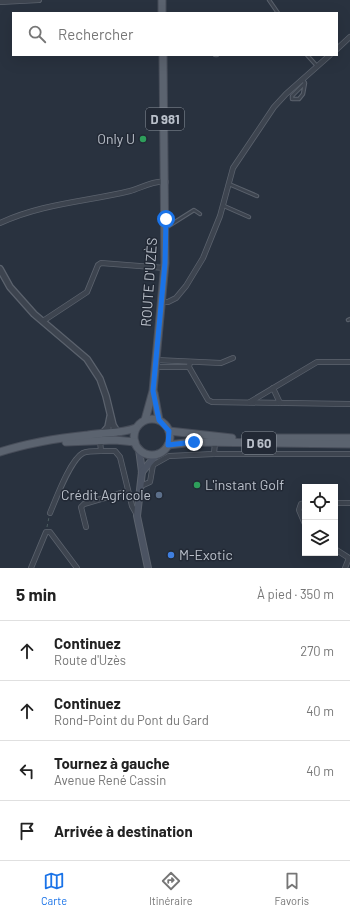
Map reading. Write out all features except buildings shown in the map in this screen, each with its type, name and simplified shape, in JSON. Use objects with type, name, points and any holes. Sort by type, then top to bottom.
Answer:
[{"type":"main road","points":[[162,0],[162,12]]},
{"type":"main road","name":"ROUTE D'UZÈS","points":[[145,420],[153,391],[165,268],[166,182],[163,56]]},
{"type":"main road","name":"ROUTE D'UZÈS","points":[[153,391],[159,420]]},
{"type":"main road","points":[[0,452],[34,444],[101,437],[136,428],[145,420],[159,420],[169,431],[168,445],[157,454],[142,472]]},
{"type":"main road","points":[[136,428],[137,445],[142,472],[137,516],[148,568]]},
{"type":"main road","name":"D 60","points":[[169,431],[240,438],[350,438]]},
{"type":"main road","points":[[101,437],[137,445],[147,454],[157,454]]},
{"type":"main road","name":"D 60","points":[[168,445],[194,442],[350,444]]},
{"type":"street","points":[[0,2],[39,0]]},
{"type":"street","points":[[338,48],[350,37]]},
{"type":"street","points":[[162,302],[168,302],[176,298],[195,272],[203,258],[223,206],[233,168],[274,107],[304,81],[316,66],[329,56]]},
{"type":"street","points":[[0,223],[17,215],[46,206],[131,191],[155,183],[166,182]]},
{"type":"street","points":[[43,321],[87,292],[98,265],[101,263],[165,268]]},
{"type":"street","points":[[0,269],[10,286],[34,314],[78,350],[95,370],[106,396],[110,417],[118,433]]},
{"type":"street","points":[[156,364],[189,365],[225,363],[233,358]]},
{"type":"street","points":[[248,403],[317,362],[350,362]]},
{"type":"street","points":[[156,364],[189,365]]},
{"type":"street","points":[[189,365],[208,400],[212,402],[350,404]]},
{"type":"street","points":[[274,388],[280,403]]},
{"type":"street","points":[[101,451],[101,437],[108,427],[110,417]]},
{"type":"street","points":[[214,454],[215,442]]},
{"type":"street","points":[[50,513],[62,484],[78,457],[84,453],[115,451],[120,457],[132,506],[137,516]]},
{"type":"street","points":[[141,486],[150,482],[153,465],[169,456],[214,454],[350,454]]},
{"type":"street","points":[[86,528],[80,507],[84,504],[128,491]]},
{"type":"street","points":[[338,503],[350,504]]},
{"type":"street","points":[[302,504],[299,510],[302,517]]},
{"type":"street","points":[[31,568],[46,532],[50,532],[77,568]]},
{"type":"street","points":[[338,551],[350,557],[345,568]]},
{"type":"lane","points":[[269,0],[277,12]]},
{"type":"lane","points":[[308,56],[316,66]]},
{"type":"lane","points":[[304,81],[303,94],[299,99],[292,99],[292,96],[304,81]]},
{"type":"lane","points":[[229,184],[257,196]]},
{"type":"lane","points":[[223,206],[250,217]]},
{"type":"lane","points":[[166,227],[194,210],[200,214]]},
{"type":"path","points":[[46,532],[50,513]]},
{"type":"place","name":"Only U","points":[[143,139]]},
{"type":"place","name":"L'instant Golf","points":[[197,485]]},
{"type":"place","name":"Crédit Agricole","points":[[159,495]]},
{"type":"place","name":"M-Exotic","points":[[171,555]]},
{"type":"route","points":[[166,219],[165,263],[153,391],[159,420],[167,427],[169,431],[170,436],[168,445],[194,442]]}]
